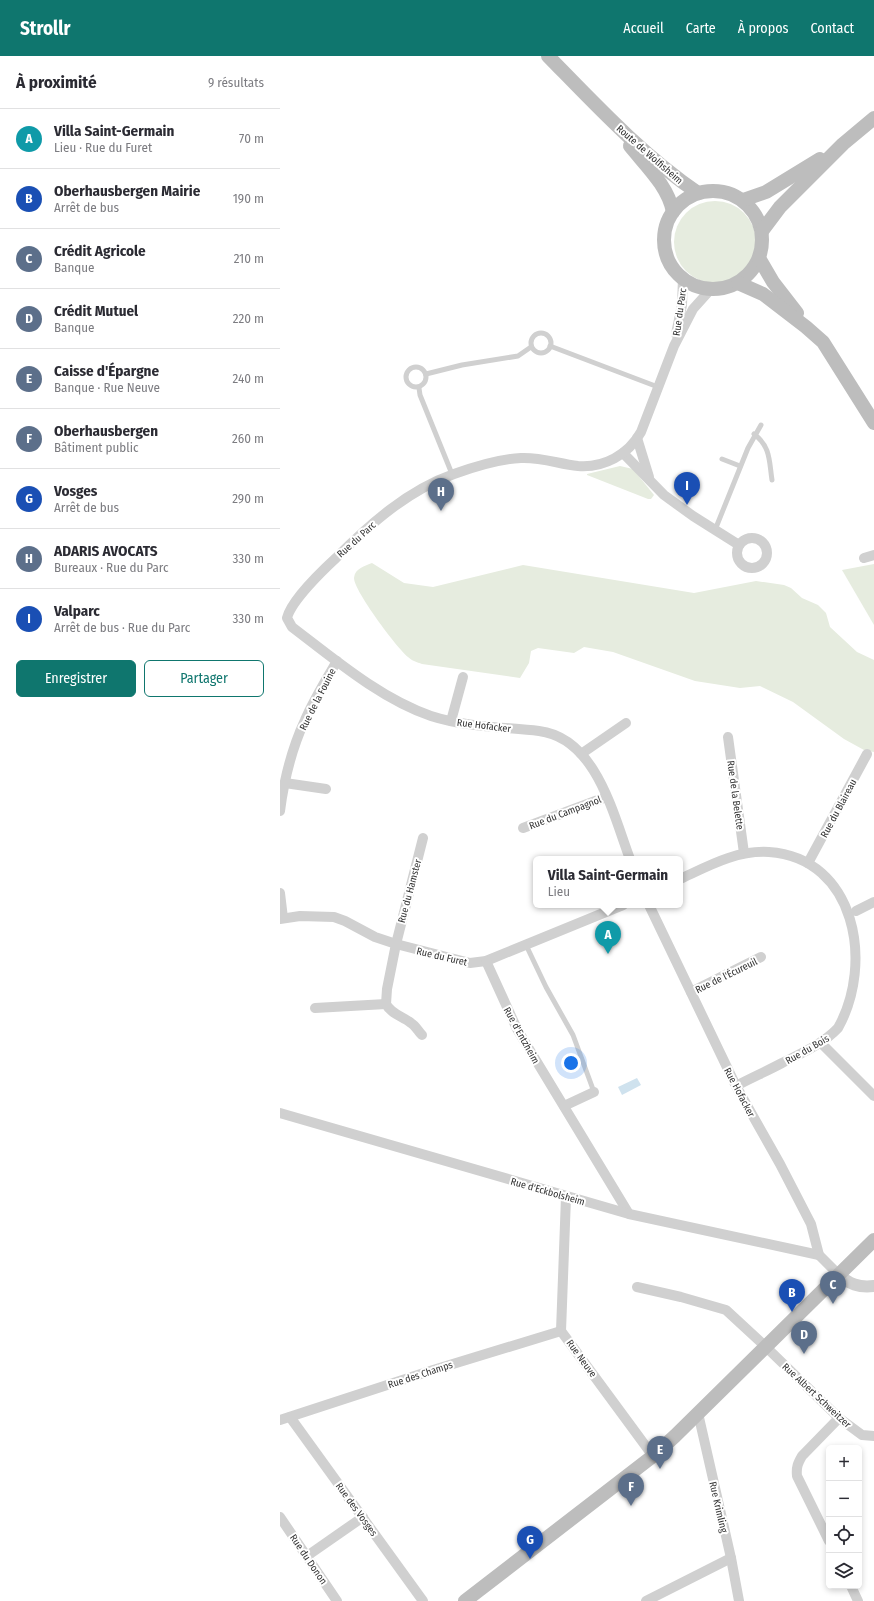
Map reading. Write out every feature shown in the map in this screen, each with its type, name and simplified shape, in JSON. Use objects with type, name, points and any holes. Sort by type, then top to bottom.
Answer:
[{"type":"main road","name":"Route de Wolfisheim","points":[[548,56],[604,114],[678,180],[698,193]]},
{"type":"main road","name":"Route de Wolfisheim","points":[[604,114],[664,188],[671,201],[673,212]]},
{"type":"main road","points":[[762,232],[780,207],[844,144],[874,118]]},
{"type":"main road","points":[[742,200],[766,192],[844,144]]},
{"type":"main road","points":[[713,190],[729,193],[742,200],[752,209],[762,232],[762,245],[759,258],[750,272],[738,283],[725,288],[711,289],[696,286],[683,278],[671,264],[665,247],[666,229],[673,212],[684,200],[698,193],[713,190]]},
{"type":"main road","points":[[759,258],[773,282],[806,327]]},
{"type":"main road","points":[[738,283],[763,294],[823,342],[874,423]]},
{"type":"main road","points":[[465,1601],[653,1456],[838,1274],[873,1242]]},
{"type":"street","name":"Rue du Parc","points":[[674,346],[682,305],[683,278]]},
{"type":"street","name":"Rue du Parc","points":[[292,627],[288,623],[287,618],[291,608],[325,569],[352,542],[399,503],[425,488],[452,474],[479,465],[507,459],[535,458],[585,466],[608,462],[623,453],[638,438],[674,346],[693,309],[711,289]]},
{"type":"street","points":[[638,438],[649,479]]},
{"type":"street","points":[[623,453],[672,501],[739,545]]},
{"type":"street","name":"Rue Hofacker","points":[[292,627],[364,681],[392,699],[417,710],[451,721],[549,733],[565,740],[581,754],[593,768],[629,856]]},
{"type":"street","name":"Rue de la Fouine","points":[[280,811],[285,783],[294,750],[305,720],[337,660]]},
{"type":"street","points":[[451,721],[463,677]]},
{"type":"street","points":[[581,754],[626,723]]},
{"type":"street","name":"Rue de la Belette","points":[[728,737],[744,853]]},
{"type":"street","name":"Rue du Blaireau","points":[[808,863],[867,754]]},
{"type":"street","points":[[285,783],[326,789]]},
{"type":"street","name":"Rue du Campagnol","points":[[523,828],[606,797]]},
{"type":"street","name":"Rue du Hamster","points":[[386,1004],[387,989],[396,944],[423,838]]},
{"type":"street","points":[[683,878],[731,856],[744,853],[768,852],[794,856],[808,863],[836,883],[849,898],[861,924]]},
{"type":"street","points":[[280,893],[282,919]]},
{"type":"street","points":[[856,911],[874,902]]},
{"type":"street","name":"Rue du Furet","points":[[282,919],[313,915],[334,917],[345,921],[375,937],[396,944],[470,963],[486,961],[616,908]]},
{"type":"street","name":"Rue Hofacker","points":[[650,908],[736,1086],[780,1164],[807,1217],[820,1255],[838,1274]]},
{"type":"street","name":"Rue de l'Écureuil","points":[[691,992],[762,957]]},
{"type":"street","name":"Rue d'Entzheim","points":[[486,961],[517,1029],[616,1190],[629,1214]]},
{"type":"street","name":"Rue du Bois","points":[[736,1086],[821,1043],[846,1019],[855,1004],[864,977]]},
{"type":"street","points":[[315,1008],[386,1004],[393,1013],[414,1025],[422,1035]]},
{"type":"street","points":[[821,1043],[874,1096]]},
{"type":"street","points":[[564,1106],[594,1092]]},
{"type":"street","name":"Rue d'Eckbolsheim","points":[[280,1114],[629,1214],[820,1255]]},
{"type":"street","name":"Rue Neuve","points":[[566,1197],[562,1331],[653,1456]]},
{"type":"street","points":[[838,1274],[847,1282],[854,1285],[874,1287]]},
{"type":"street","name":"Rue Albert Schweitzer","points":[[638,1287],[726,1310],[839,1418],[862,1435],[874,1436]]},
{"type":"street","name":"Rue des Champs","points":[[285,1418],[430,1371],[562,1331]]},
{"type":"street","name":"Rue Krimling","points":[[698,1413],[731,1558],[739,1601]]},
{"type":"street","name":"Rue des Vosges","points":[[285,1418],[363,1518],[424,1601]]},
{"type":"street","points":[[826,1535],[797,1476],[796,1469],[802,1456],[839,1418]]},
{"type":"street","name":"Rue du Donon","points":[[280,1517],[337,1601]]},
{"type":"street","points":[[307,1556],[363,1518]]},
{"type":"street","points":[[646,1601],[731,1558]]},
{"type":"street","points":[[852,1589],[858,1601]]},
{"type":"lane","points":[[540,332],[548,335],[551,343],[545,352],[541,353],[531,347],[531,339],[536,333],[540,332]]},
{"type":"lane","points":[[550,346],[658,387]]},
{"type":"lane","points":[[426,374],[462,365],[518,356],[531,347]]},
{"type":"lane","points":[[413,367],[421,368],[426,374],[425,382],[419,388],[411,387],[408,384],[406,376],[407,372],[413,367]]},
{"type":"lane","points":[[419,388],[420,395],[452,474]]},
{"type":"lane","points":[[715,530],[754,434],[761,425]]},
{"type":"lane","points":[[754,434],[763,441],[768,450],[772,480]]},
{"type":"lane","points":[[722,459],[740,466]]},
{"type":"lane","points":[[526,944],[546,987],[573,1035],[594,1092]]},
{"type":"shaded area","points":[[715,201],[731,204],[744,213],[753,226],[756,242],[753,258],[744,271],[731,280],[715,283],[699,280],[686,271],[677,258],[674,242],[677,226],[686,213],[699,204]]},
{"type":"shaded area","points":[[620,466],[633,469],[654,495],[651,499],[587,475]]},
{"type":"shaded area","points":[[372,563],[404,583],[433,587],[523,565],[694,593],[756,581],[784,585],[791,588],[802,598],[818,605],[826,613],[830,627],[857,652],[874,660],[874,752],[864,750],[844,739],[793,702],[760,686],[740,688],[695,681],[613,652],[584,647],[574,653],[538,648],[531,651],[529,663],[520,678],[416,662],[403,652],[386,631],[368,606],[356,585],[354,578],[356,572]]},
{"type":"shaded area","points":[[874,564],[874,625],[842,570]]},
{"type":"water","points":[[637,1078],[641,1085],[622,1095],[618,1087]]},
{"type":"place","name":"Valparc","points":[[687,505]]},
{"type":"place","name":"ADARIS AVOCATS","points":[[441,511]]},
{"type":"place","name":"Villa Saint-Germain","points":[[608,954]]},
{"type":"place","name":"Crédit Agricole","points":[[833,1304]]},
{"type":"place","name":"Oberhausbergen Mairie","points":[[792,1312]]},
{"type":"place","name":"Crédit Mutuel","points":[[804,1354]]},
{"type":"place","name":"Caisse d'Épargne","points":[[660,1469]]},
{"type":"place","name":"Oberhausbergen","points":[[631,1506]]},
{"type":"place","name":"Vosges","points":[[530,1559]]}]
